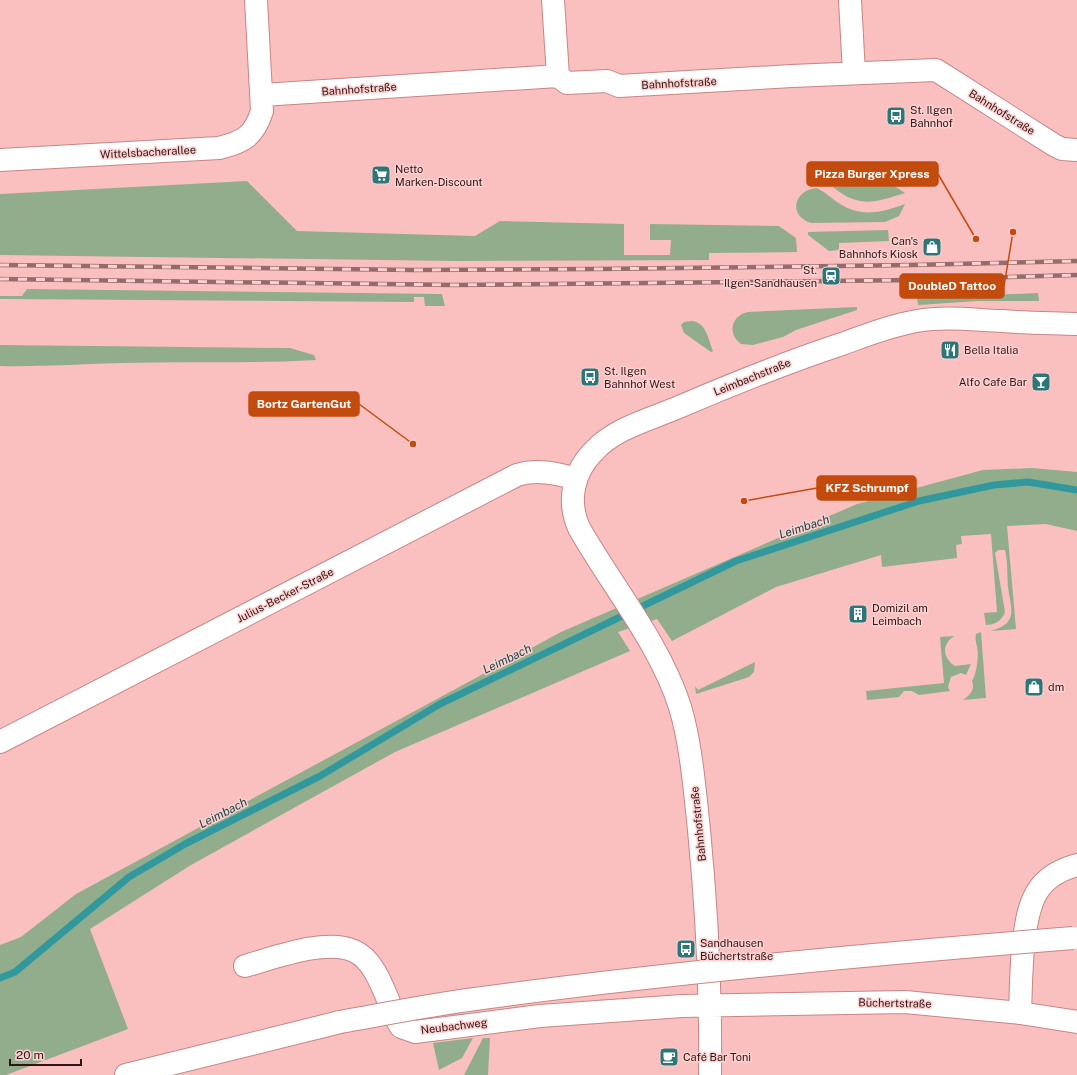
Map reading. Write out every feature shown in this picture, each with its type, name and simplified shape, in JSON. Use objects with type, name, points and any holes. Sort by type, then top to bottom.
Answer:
[{"type":"street","name":"Wittelsbacherallee","points":[[0,160],[219,148],[235,144],[248,136],[257,125],[262,111],[256,0]]},
{"type":"street","points":[[554,0],[558,76]]},
{"type":"street","points":[[850,0],[854,73]]},
{"type":"street","name":"Bahnhofstraße","points":[[262,95],[558,76],[567,83],[607,81],[619,86],[936,70],[1054,145],[1062,149],[1077,150]]},
{"type":"street","name":"Leimbachstraße","points":[[617,590],[577,522],[572,500],[576,479],[584,462],[606,441],[626,429],[800,358],[891,327],[918,321],[943,318],[1076,326]]},
{"type":"street","name":"Julius-Becker-Straße","points":[[0,742],[517,475],[529,472],[545,472],[576,479]]},
{"type":"street","name":"Bahnhofstraße","points":[[617,590],[666,674],[680,708],[689,753],[696,799],[705,890],[711,1006],[710,1075]]},
{"type":"street","points":[[1020,1013],[1022,953],[1027,912],[1031,901],[1036,892],[1051,876],[1077,865]]},
{"type":"street","points":[[126,1075],[340,1022],[473,999],[598,983],[862,955],[1075,938]]},
{"type":"street","name":"Neubachweg","points":[[245,966],[318,948],[338,947],[352,950],[368,961],[387,994],[394,1016],[401,1028],[415,1032],[540,1016],[682,1006],[711,1006]]},
{"type":"street","name":"Büchertstraße","points":[[711,1006],[905,1002],[1020,1013],[1077,1022]]},
{"type":"green space","points":[[247,181],[297,231],[475,236],[500,221],[624,224],[624,255],[670,255],[671,240],[650,240],[650,224],[779,226],[796,238],[797,252],[709,253],[709,260],[455,261],[0,255],[0,194]]},
{"type":"green space","points":[[890,183],[905,193],[868,202],[851,198],[842,194],[833,187]]},
{"type":"green space","points":[[817,188],[840,204],[857,211],[880,211],[905,204],[899,216],[885,222],[811,223],[804,220],[799,215],[796,209],[796,204],[798,198],[803,193]]},
{"type":"green space","points":[[888,230],[889,241],[839,243],[839,250],[829,251],[808,235],[808,232]]},
{"type":"green space","points":[[27,289],[442,294],[445,306],[425,306],[424,297],[414,297],[414,302],[0,299],[0,296],[22,296]]},
{"type":"green space","points":[[1038,293],[1039,301],[979,301],[918,305],[917,298]]},
{"type":"green space","points":[[857,307],[857,310],[796,330],[783,337],[753,345],[741,344],[734,335],[733,325],[735,321],[742,314],[748,312]]},
{"type":"green space","points":[[684,322],[697,322],[704,328],[713,351],[711,352],[684,333],[681,325]]},
{"type":"green space","points":[[0,345],[290,348],[314,355],[316,360],[267,362],[146,362],[46,366],[0,366]]},
{"type":"green space","points":[[1032,468],[1077,472],[1077,531],[1046,524],[1007,526],[1016,629],[991,631],[1006,624],[1011,614],[1005,550],[998,550],[995,553],[1005,612],[1002,618],[997,622],[986,625],[984,613],[997,612],[991,534],[961,536],[962,544],[956,545],[957,558],[882,567],[881,555],[776,587],[672,641],[657,619],[618,632],[630,651],[395,752],[191,865],[90,929],[128,1029],[6,1075],[0,1075],[0,945],[21,937],[76,894],[561,632],[857,504],[983,470]]},
{"type":"green space","points":[[981,632],[986,698],[963,700],[973,689],[972,681],[978,659],[976,634]]},
{"type":"green space","points":[[954,636],[945,647],[948,659],[955,666],[971,664],[966,675],[961,673],[951,677],[948,687],[950,691],[919,695],[912,691],[904,691],[899,697],[867,700],[866,691],[944,683],[940,637]]},
{"type":"green space","points":[[755,662],[754,672],[749,677],[696,694],[695,686],[698,690]]},
{"type":"green space","points":[[473,1038],[462,1058],[439,1070],[433,1043]]},
{"type":"green space","points":[[483,1038],[490,1038],[488,1075],[464,1075]]},
{"type":"waterway","name":"Leimbach","points":[[0,978],[15,972],[129,877],[185,844],[320,776],[440,704],[736,561],[919,501],[994,485],[1028,482],[1077,490]]},
{"type":"railway","points":[[0,265],[414,270],[912,265],[1077,261]]},
{"type":"railway","points":[[0,279],[455,285],[913,280],[1077,275]]},
{"type":"place","name":"St. Ilgen Bahnhof","points":[[896,116]]},
{"type":"place","name":"Netto Marken-Discount","points":[[381,175]]},
{"type":"place","name":"DoubleD Tattoo","points":[[1013,232]]},
{"type":"place","name":"Pizza Burger Xpress","points":[[976,239]]},
{"type":"place","name":"Can's Bahnhofs Kiosk","points":[[932,247]]},
{"type":"place","name":"St. Ilgen-Sandhausen","points":[[831,276]]},
{"type":"place","name":"Bella Italia","points":[[950,350]]},
{"type":"place","name":"St. Ilgen Bahnhof West","points":[[590,377]]},
{"type":"place","name":"Alfo Cafe Bar","points":[[1041,382]]},
{"type":"place","name":"Bortz GartenGut","points":[[413,444]]},
{"type":"place","name":"KFZ Schrumpf","points":[[744,501]]},
{"type":"place","name":"Domizil am Leimbach","points":[[858,614]]},
{"type":"place","name":"dm","points":[[1034,687]]},
{"type":"place","name":"Sandhausen Büchertstraße","points":[[686,949]]},
{"type":"place","name":"Café Bar Toni","points":[[669,1057]]}]
